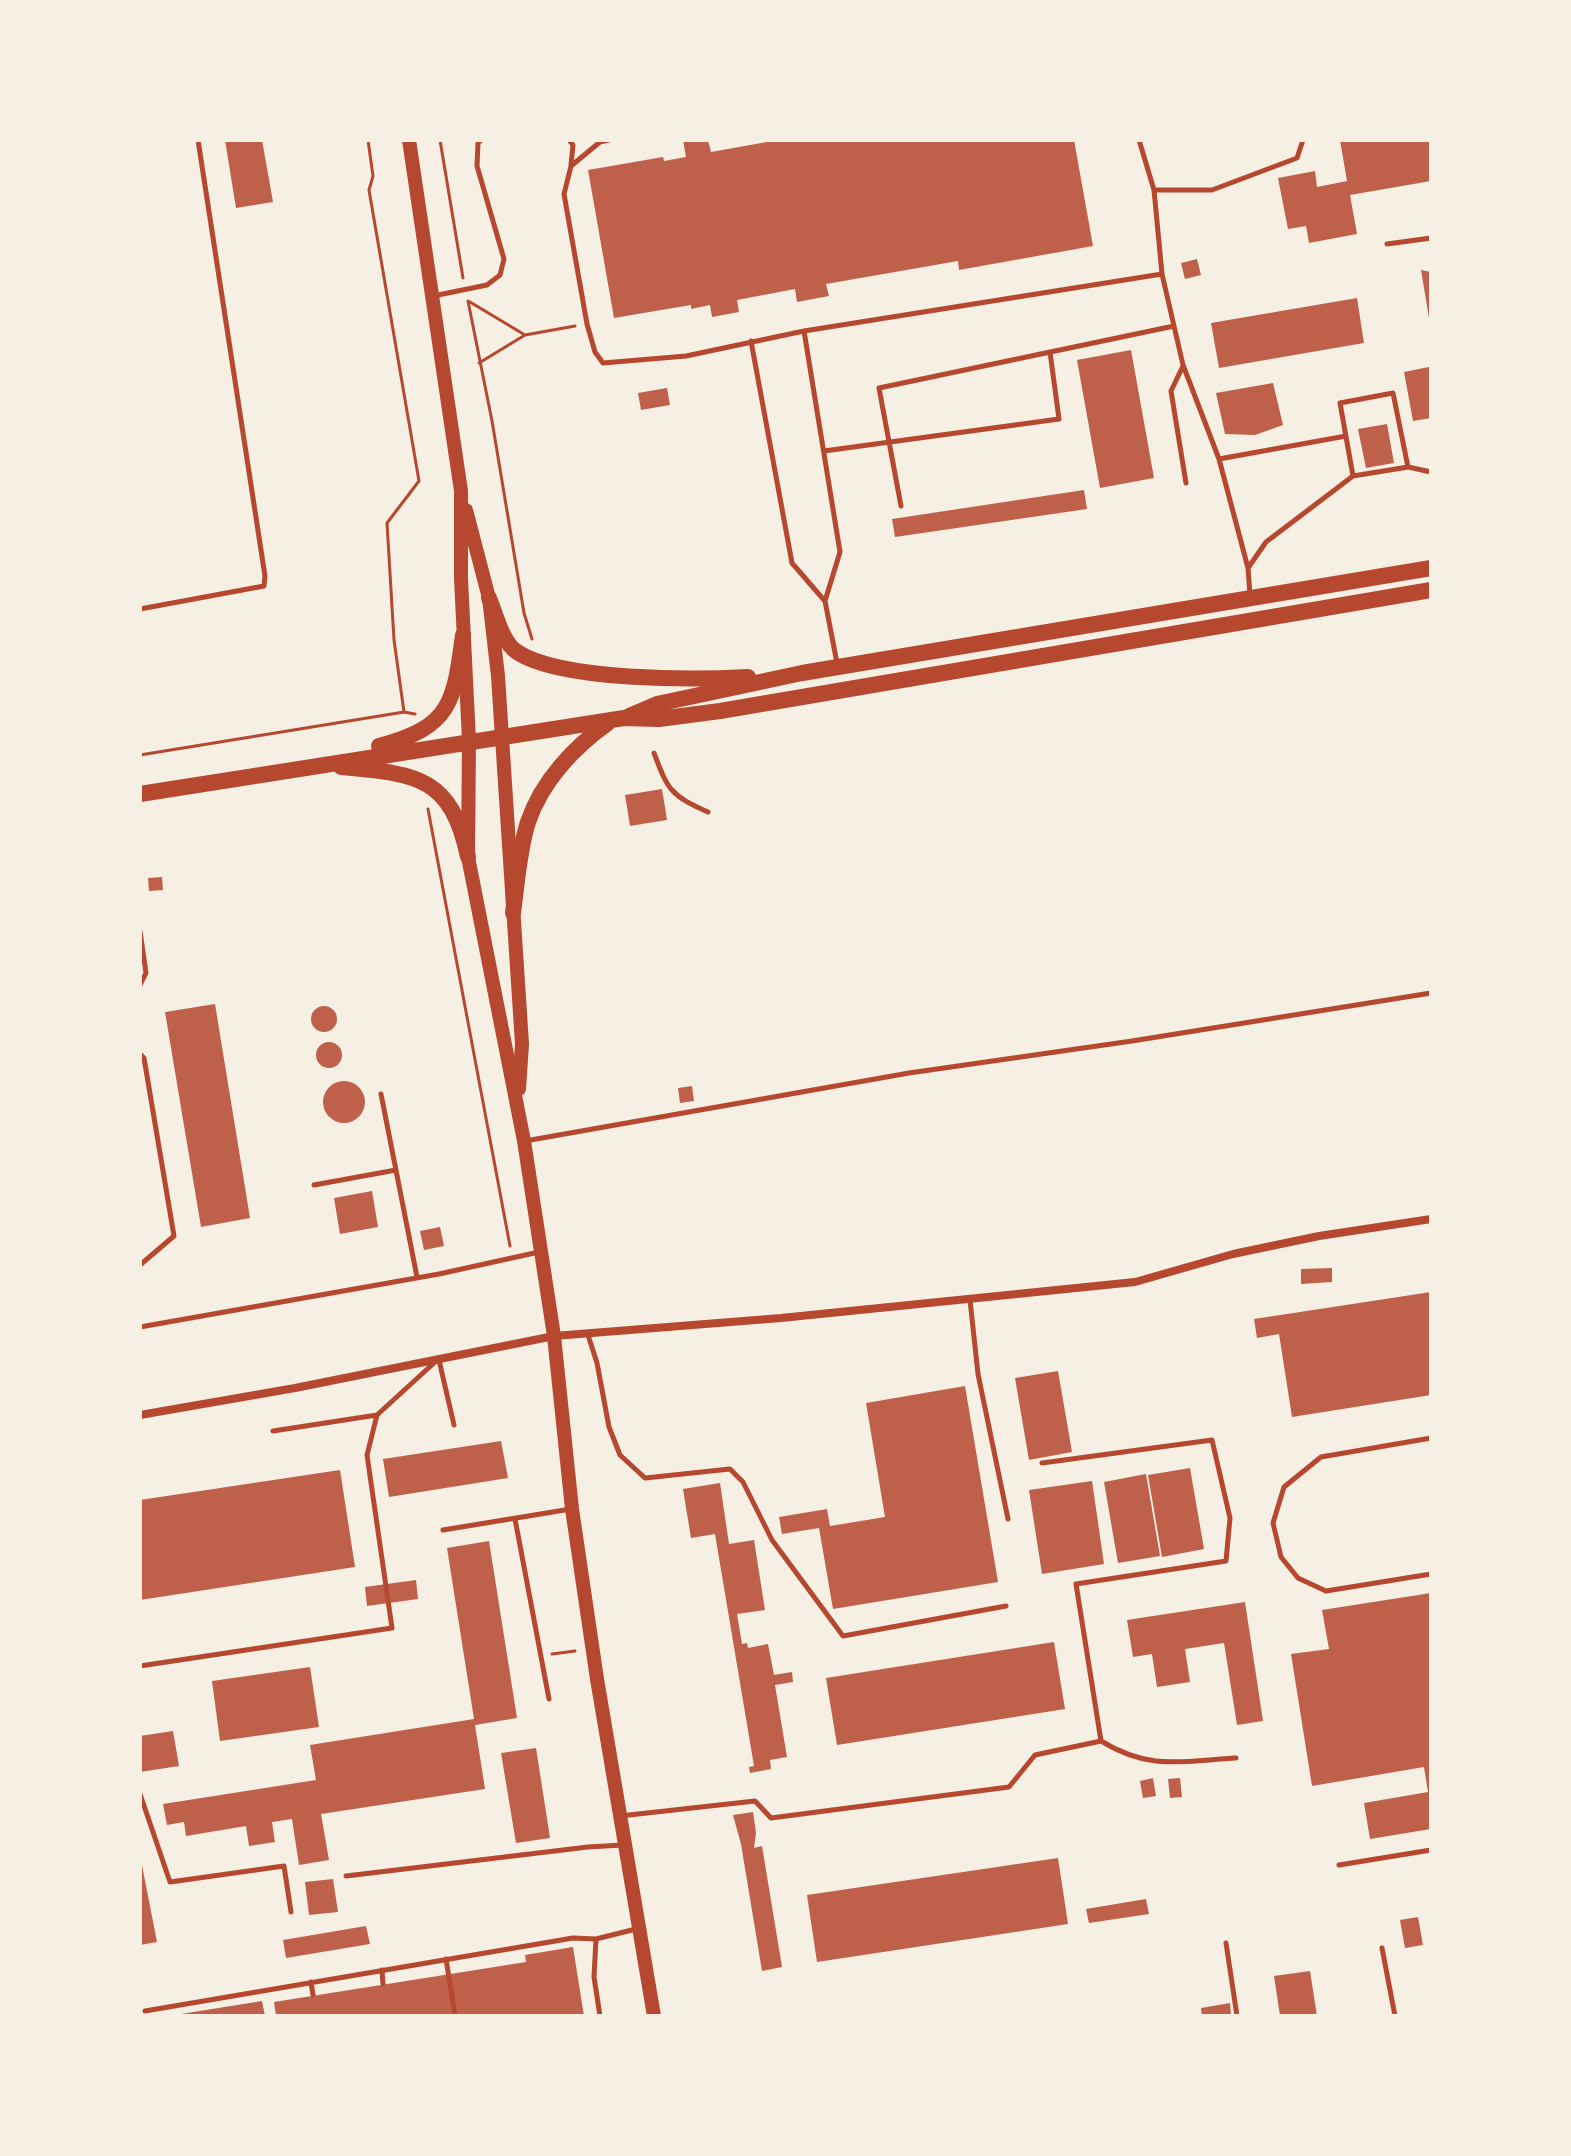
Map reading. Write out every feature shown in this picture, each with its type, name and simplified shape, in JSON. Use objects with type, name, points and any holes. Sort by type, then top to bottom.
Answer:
[{"type":"main road","points":[[409,140],[461,491],[489,598],[506,640],[515,651],[531,659],[578,671],[678,678],[714,679],[802,673],[1431,568]]},
{"type":"main road","points":[[461,491],[463,635],[469,740],[468,857]]},
{"type":"main road","points":[[140,794],[469,740],[618,719],[659,719],[720,711],[1431,590]]},
{"type":"main road","points":[[489,598],[498,676],[522,1044],[518,1109]]},
{"type":"main road","points":[[316,765],[400,740],[435,722],[446,710],[457,682],[463,635]]},
{"type":"main road","points":[[513,913],[527,824],[542,789],[590,736],[618,719],[657,704],[802,673]]},
{"type":"main road","points":[[316,765],[383,771],[422,780],[438,791],[462,827],[524,1141],[554,1336],[572,1509],[619,1816],[654,2016]]},
{"type":"street","points":[[140,1415],[295,1388],[554,1336],[970,1300],[1135,1282],[1233,1254],[1319,1236],[1431,1219]]},
{"type":"lane","points":[[140,609],[264,586],[265,576],[198,140]]},
{"type":"lane","points":[[432,297],[487,285],[500,275],[504,259],[477,166],[478,143],[481,140]]},
{"type":"lane","points":[[571,166],[599,141],[609,140]]},
{"type":"lane","points":[[1139,140],[1154,190],[1162,274],[1183,365],[1219,459],[1248,568],[1250,599]]},
{"type":"lane","points":[[1154,190],[1212,190],[1297,158],[1303,140]]},
{"type":"lane","points":[[571,142],[571,166],[564,194],[587,324],[595,352],[603,363],[686,356],[804,331],[1162,274]]},
{"type":"lane","points":[[1387,244],[1431,238]]},
{"type":"lane","points":[[901,506],[879,388],[1174,326]]},
{"type":"lane","points":[[804,331],[840,552],[825,601],[838,668]]},
{"type":"lane","points":[[751,341],[792,563],[825,601]]},
{"type":"lane","points":[[824,451],[1059,419],[1050,352]]},
{"type":"lane","points":[[1183,365],[1171,391],[1186,483]]},
{"type":"lane","points":[[1353,476],[1340,403],[1393,393],[1408,467]]},
{"type":"lane","points":[[1219,459],[1346,436]]},
{"type":"lane","points":[[1248,568],[1266,542],[1353,476],[1408,467],[1431,472]]},
{"type":"lane","points":[[654,753],[663,781],[684,802],[708,812]]},
{"type":"lane","points":[[140,931],[146,973],[140,985]]},
{"type":"lane","points":[[524,1141],[905,1073],[1132,1041],[1431,993]]},
{"type":"lane","points":[[140,1054],[144,1058],[174,1236],[140,1265]]},
{"type":"lane","points":[[381,1094],[417,1277]]},
{"type":"lane","points":[[314,1185],[396,1170]]},
{"type":"lane","points":[[140,1327],[417,1277],[540,1251]]},
{"type":"lane","points":[[970,1300],[978,1374],[1008,1519]]},
{"type":"lane","points":[[588,1335],[597,1363],[609,1427],[620,1455],[645,1478],[730,1469],[743,1482],[772,1540],[843,1636],[1006,1606]]},
{"type":"lane","points":[[140,1666],[392,1628],[367,1455],[377,1415],[439,1358],[454,1425]]},
{"type":"lane","points":[[273,1431],[377,1415]]},
{"type":"lane","points":[[1431,1438],[1321,1457],[1284,1487],[1273,1523],[1281,1557],[1298,1578],[1326,1591],[1431,1574]]},
{"type":"lane","points":[[1042,1463],[1212,1440],[1230,1518],[1226,1561],[1076,1584],[1101,1741]]},
{"type":"lane","points":[[443,1530],[572,1509]]},
{"type":"lane","points":[[515,1519],[549,1699]]},
{"type":"lane","points":[[619,1816],[755,1801],[771,1818],[1009,1787],[1035,1755],[1101,1741],[1123,1755],[1155,1763],[1236,1758]]},
{"type":"lane","points":[[140,1794],[170,1882],[284,1866],[291,1912]]},
{"type":"lane","points":[[346,1876],[624,1845]]},
{"type":"lane","points":[[1339,1865],[1431,1850]]},
{"type":"lane","points":[[145,2011],[573,1938],[596,1939],[639,1929]]},
{"type":"lane","points":[[596,1939],[594,1977],[600,2016]]},
{"type":"lane","points":[[1226,1943],[1237,2016]]},
{"type":"lane","points":[[1382,1948],[1395,2016]]},
{"type":"lane","points":[[446,1959],[455,2016]]},
{"type":"lane","points":[[382,1970],[383,1984]]},
{"type":"lane","points":[[311,1982],[313,1995]]},
{"type":"path","points":[[368,140],[373,176],[369,190],[419,481],[387,523],[394,640],[404,712]]},
{"type":"path","points":[[440,140],[524,613],[533,642],[531,659]]},
{"type":"path","points":[[469,301],[525,335]]},
{"type":"path","points":[[479,364],[525,335],[573,327]]},
{"type":"path","points":[[140,755],[404,712],[419,714],[419,731]]},
{"type":"path","points":[[422,780],[512,1257]]},
{"type":"building","points":[[225,140],[262,140],[273,202],[236,208]]},
{"type":"building","points":[[683,140],[708,140],[711,152],[778,140],[1074,140],[1093,246],[959,270],[958,261],[826,284],[829,296],[797,302],[795,289],[737,300],[739,312],[712,317],[710,305],[691,309],[691,305],[614,318],[588,170],[663,157],[664,161],[686,157]]},
{"type":"building","points":[[1340,140],[1431,140],[1431,181],[1350,195],[1357,234],[1309,243],[1306,226],[1288,229],[1278,178],[1315,171],[1317,187],[1347,181]]},
{"type":"building","points":[[1197,259],[1201,275],[1185,279],[1181,263]]},
{"type":"building","points":[[1421,270],[1431,272],[1431,318],[1429,318]]},
{"type":"building","points":[[1357,298],[1364,343],[1219,368],[1211,323]]},
{"type":"building","points":[[1131,350],[1154,478],[1100,488],[1077,360]]},
{"type":"building","points":[[1429,367],[1431,418],[1413,421],[1404,372]]},
{"type":"building","points":[[1273,383],[1283,425],[1255,435],[1225,434],[1216,393]]},
{"type":"building","points":[[667,388],[670,405],[641,410],[638,393]]},
{"type":"building","points":[[1387,424],[1394,463],[1366,468],[1358,429]]},
{"type":"building","points":[[1084,490],[1087,509],[895,537],[892,519]]},
{"type":"building","points":[[662,789],[667,820],[630,826],[625,795]]},
{"type":"building","points":[[162,877],[163,890],[149,891],[148,878]]},
{"type":"building","points":[[215,1004],[250,1218],[201,1227],[165,1012]]},
{"type":"building","points":[[324,1006],[333,1010],[337,1019],[333,1028],[324,1032],[315,1028],[311,1019],[315,1010]]},
{"type":"building","points":[[329,1042],[338,1046],[342,1055],[338,1064],[329,1068],[320,1064],[316,1055],[320,1046]]},
{"type":"building","points":[[344,1081],[359,1087],[365,1102],[359,1117],[344,1123],[329,1117],[323,1102],[329,1087]]},
{"type":"building","points":[[692,1086],[694,1101],[680,1103],[678,1088]]},
{"type":"building","points":[[372,1191],[378,1227],[340,1234],[334,1198]]},
{"type":"building","points":[[440,1227],[444,1246],[424,1250],[420,1231]]},
{"type":"building","points":[[1332,1268],[1332,1282],[1301,1284],[1301,1269]]},
{"type":"building","points":[[1431,1292],[1431,1395],[1292,1417],[1279,1334],[1257,1338],[1254,1319]]},
{"type":"building","points":[[1058,1371],[1072,1452],[1029,1460],[1015,1378]]},
{"type":"building","points":[[965,1386],[998,1582],[833,1609],[819,1528],[782,1534],[779,1517],[827,1509],[830,1526],[885,1517],[866,1403]]},
{"type":"building","points":[[501,1441],[508,1478],[389,1497],[383,1459]]},
{"type":"building","points":[[1190,1468],[1204,1549],[1162,1557],[1148,1475]]},
{"type":"building","points":[[340,1470],[355,1567],[140,1600],[140,1500]]},
{"type":"building","points":[[1146,1474],[1160,1556],[1118,1563],[1104,1482]]},
{"type":"building","points":[[1092,1481],[1104,1564],[1042,1574],[1029,1490]]},
{"type":"building","points":[[720,1483],[729,1544],[754,1540],[765,1610],[737,1614],[742,1644],[747,1643],[748,1648],[768,1644],[774,1675],[792,1672],[793,1682],[775,1685],[787,1757],[770,1760],[771,1769],[750,1773],[749,1767],[754,1766],[715,1534],[691,1538],[683,1489]]},
{"type":"building","points":[[489,1541],[517,1718],[475,1725],[485,1789],[321,1814],[329,1860],[299,1865],[292,1819],[272,1822],[275,1842],[249,1846],[246,1826],[186,1836],[184,1822],[167,1825],[163,1804],[316,1780],[310,1745],[474,1719],[447,1548]]},
{"type":"building","points":[[416,1580],[418,1599],[367,1606],[365,1587]]},
{"type":"building","points":[[1431,1593],[1431,1829],[1370,1839],[1364,1803],[1428,1792],[1424,1767],[1312,1786],[1291,1654],[1329,1649],[1322,1610]]},
{"type":"building","points":[[1245,1602],[1263,1721],[1237,1725],[1224,1643],[1185,1649],[1190,1682],[1157,1687],[1152,1654],[1133,1657],[1127,1620]]},
{"type":"building","points":[[1054,1642],[1065,1709],[837,1745],[826,1678]]},
{"type":"building","points":[[310,1667],[319,1727],[220,1741],[212,1681]]},
{"type":"building","points":[[173,1731],[179,1766],[140,1772],[140,1736]]},
{"type":"building","points":[[536,1748],[550,1838],[516,1843],[501,1753]]},
{"type":"building","points":[[1153,1778],[1156,1796],[1143,1798],[1140,1781]]},
{"type":"building","points":[[1180,1778],[1182,1797],[1170,1798],[1168,1779]]},
{"type":"building","points":[[753,1812],[756,1833],[754,1848],[762,1846],[782,1967],[762,1971],[741,1844],[733,1815]]},
{"type":"building","points":[[140,1855],[157,1942],[140,1945]]},
{"type":"building","points":[[1058,1858],[1068,1924],[817,1962],[807,1895]]},
{"type":"building","points":[[333,1879],[338,1912],[309,1915],[305,1882]]},
{"type":"building","points":[[1146,1899],[1149,1914],[1089,1923],[1086,1909]]},
{"type":"building","points":[[1418,1917],[1423,1945],[1405,1948],[1400,1920]]},
{"type":"building","points":[[366,1926],[370,1944],[286,1958],[283,1940]]},
{"type":"building","points":[[573,1947],[584,2016],[276,2016],[274,2002],[526,1962],[525,1955]]},
{"type":"building","points":[[1310,1971],[1317,2016],[1280,2016],[1274,1976]]},
{"type":"building","points":[[262,2001],[265,2016],[181,2016],[181,2014]]},
{"type":"building","points":[[1230,2003],[1231,2016],[1202,2016],[1201,2008]]}]
